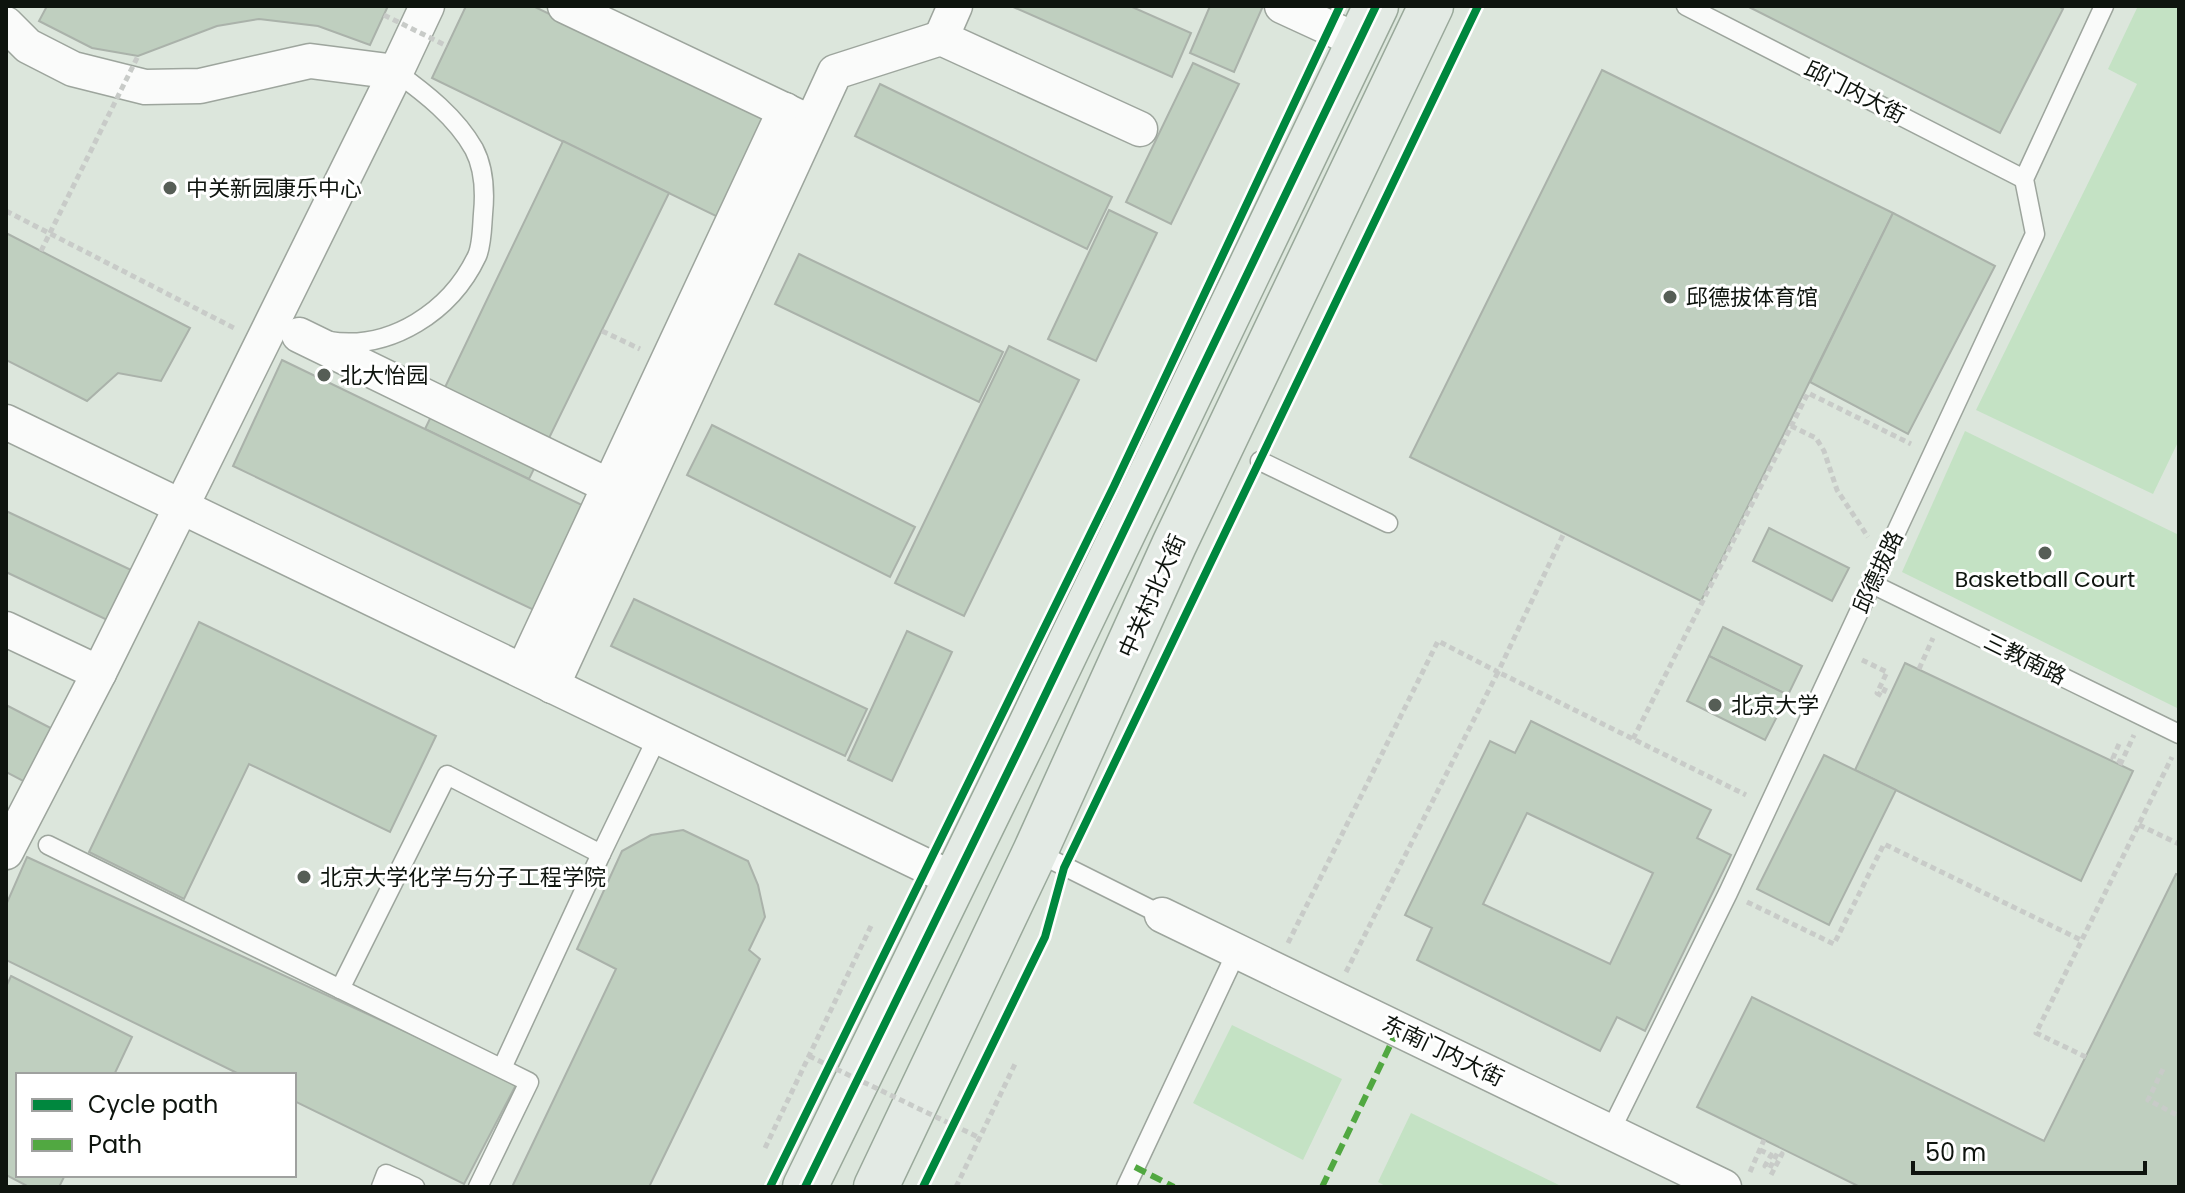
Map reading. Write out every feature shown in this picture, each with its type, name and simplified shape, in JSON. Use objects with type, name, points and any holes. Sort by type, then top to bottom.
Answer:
[{"type":"main road","name":"中关村北大街","points":[[876,1187],[1035,852],[1174,545],[1431,6]]},
{"type":"main road","points":[[805,1187],[1367,24]]},
{"type":"street","points":[[6,852],[14,817],[99,673],[180,507],[279,334],[427,6]]},
{"type":"street","points":[[565,6],[798,116]]},
{"type":"street","points":[[941,38],[955,6]]},
{"type":"street","points":[[1282,6],[1367,24]]},
{"type":"street","points":[[6,24],[28,46],[73,69],[145,87],[200,86],[310,61],[396,72]]},
{"type":"street","points":[[537,678],[609,486],[667,362],[798,116],[835,72],[941,38],[1140,129]]},
{"type":"street","points":[[537,678],[798,116]]},
{"type":"street","points":[[279,334],[609,486]]},
{"type":"street","points":[[6,422],[955,880]]},
{"type":"street","points":[[6,629],[99,673]]},
{"type":"street","name":"东南门内大街","points":[[1162,915],[1724,1187]]},
{"type":"lane","name":"邱门内大街","points":[[1686,6],[2024,179]]},
{"type":"lane","points":[[2024,179],[2104,6]]},
{"type":"lane","points":[[279,334],[343,343],[382,339],[420,322],[453,296],[479,254],[486,193],[474,150],[448,114],[396,72]]},
{"type":"lane","name":"邱德拔路","points":[[1610,1132],[1728,893],[2035,234],[2024,179]]},
{"type":"lane","points":[[1260,461],[1388,523]]},
{"type":"lane","name":"三教南路","points":[[1872,584],[2179,734]]},
{"type":"lane","points":[[502,1068],[658,736]]},
{"type":"lane","points":[[340,989],[447,775],[601,854]]},
{"type":"lane","points":[[48,845],[529,1082],[478,1187]]},
{"type":"lane","points":[[1035,852],[1162,915]]},
{"type":"lane","points":[[1126,1187],[1237,951]]},
{"type":"lane","points":[[381,1187],[386,1174],[415,1187]]},
{"type":"path","points":[[384,15],[447,46]]},
{"type":"path","points":[[41,251],[138,56]]},
{"type":"path","points":[[6,211],[279,334]]},
{"type":"path","points":[[602,331],[667,362]]},
{"type":"path","points":[[1633,739],[1808,393],[1932,454]]},
{"type":"path","points":[[1791,426],[1816,438],[1824,451],[1837,490],[1855,521],[1873,545],[1887,551]]},
{"type":"path","points":[[1333,998],[1498,672],[1564,533]]},
{"type":"path","points":[[1275,969],[1438,641],[1769,806]]},
{"type":"path","points":[[1886,687],[1882,696],[1877,693],[1887,672]]},
{"type":"path","points":[[2119,744],[2113,758],[2122,761]]},
{"type":"path","points":[[2086,1057],[2036,1033],[2172,756]]},
{"type":"path","points":[[2139,825],[2179,844]]},
{"type":"path","points":[[1728,893],[1834,944],[1884,844],[2081,940]]},
{"type":"path","points":[[765,1148],[872,924]]},
{"type":"path","points":[[809,1056],[980,1138]]},
{"type":"path","points":[[825,1076],[832,1062]]},
{"type":"path","points":[[956,1187],[1015,1064]]},
{"type":"path","points":[[2163,1069],[2148,1100],[2179,1116]]},
{"type":"path","points":[[950,1131],[957,1117]]},
{"type":"path","points":[[1755,1160],[1764,1140]]},
{"type":"path","points":[[1760,1150],[1771,1155],[1765,1166],[1770,1168],[1778,1152],[1782,1154],[1770,1177]]},
{"type":"green space","points":[[2138,6],[2179,6],[2179,440],[2153,494],[1976,410],[2137,84],[2108,69]]},
{"type":"green space","name":"Basketball Court","points":[[1965,431],[2179,535],[2179,709],[1902,572]]},
{"type":"green space","points":[[1232,1025],[1342,1079],[1303,1160],[1193,1103]]},
{"type":"green space","points":[[1411,1113],[1563,1187],[1387,1187],[1378,1182]]},
{"type":"building","points":[[47,6],[388,6],[370,45],[318,26],[259,19],[217,26],[138,56],[92,48],[39,21]]},
{"type":"building","points":[[466,6],[533,6],[767,119],[720,218],[432,78]]},
{"type":"building","points":[[1011,6],[1130,6],[1191,33],[1172,77]]},
{"type":"building","points":[[1210,6],[1263,6],[1234,72],[1190,53]]},
{"type":"building","points":[[1747,6],[2058,6],[2063,9],[2000,133]]},
{"type":"building","points":[[1193,63],[1239,84],[1171,224],[1126,202]]},
{"type":"building","name":"邱德拔体育馆","points":[[1602,70],[1893,213],[1701,601],[1410,457]]},
{"type":"building","points":[[880,84],[1112,197],[1087,249],[855,136]]},
{"type":"building","points":[[563,141],[669,193],[529,479],[425,429]]},
{"type":"building","points":[[1109,210],[1157,233],[1096,361],[1048,339]]},
{"type":"building","points":[[1893,213],[1995,266],[1908,434],[1810,382]]},
{"type":"building","points":[[6,233],[190,328],[161,381],[118,373],[87,401],[6,360]]},
{"type":"building","points":[[799,254],[1003,352],[979,402],[775,304]]},
{"type":"building","points":[[1009,346],[1079,380],[964,616],[895,583]]},
{"type":"building","points":[[282,360],[584,506],[536,611],[233,466]]},
{"type":"building","points":[[712,425],[915,527],[890,577],[687,475]]},
{"type":"building","points":[[6,511],[146,577],[122,627],[6,572]]},
{"type":"building","points":[[1769,528],[1849,568],[1832,601],[1753,561]]},
{"type":"building","points":[[634,599],[867,709],[845,756],[611,646]]},
{"type":"building","points":[[199,622],[436,736],[390,832],[249,764],[184,899],[89,852]]},
{"type":"building","points":[[1723,627],[1802,666],[1788,695],[1709,656]]},
{"type":"building","points":[[907,631],[952,652],[892,781],[848,760]]},
{"type":"building","points":[[1709,656],[1788,695],[1765,740],[1687,701]]},
{"type":"building","points":[[1905,663],[2133,771],[2081,881],[1855,770]]},
{"type":"building","points":[[6,705],[70,738],[42,791],[6,772]]},
{"type":"building","points":[[1531,721],[1711,810],[1697,838],[1731,855],[1645,1031],[1617,1017],[1600,1051],[1417,960],[1432,928],[1405,915],[1490,741],[1515,753]],"holes":[[[1527,813],[1653,873],[1610,964],[1483,904]]]},
{"type":"building","points":[[1824,755],[1896,790],[1829,925],[1757,889]]},
{"type":"building","points":[[683,830],[748,861],[758,885],[765,917],[749,950],[760,959],[649,1187],[512,1187],[616,969],[577,949],[622,851],[651,835]]},
{"type":"building","points":[[27,857],[517,1083],[464,1184],[296,1102],[296,1073],[237,1073],[6,960],[6,905]]},
{"type":"building","points":[[2176,874],[2179,875],[2179,1187],[1860,1187],[1697,1107],[1752,997],[2044,1141]]},
{"type":"building","points":[[11,976],[132,1037],[115,1073],[16,1073],[16,1177],[64,1177],[59,1187],[29,1187],[6,1175],[6,987]]},
{"type":"marked path","points":[[1322,1187],[1398,1029]]},
{"type":"marked path","points":[[1135,1167],[1174,1187]]},
{"type":"cycle path","points":[[770,1187],[1114,486],[1340,6]]},
{"type":"cycle path","points":[[805,1187],[1376,6]]},
{"type":"cycle path","points":[[923,1187],[1045,937],[1064,868],[1478,6]]},
{"type":"place","name":"中关新园康乐中心","points":[[170,188]]},
{"type":"place","name":"邱德拔体育馆","points":[[1670,297]]},
{"type":"place","name":"北大怡园","points":[[324,375]]},
{"type":"place","name":"Basketball Court","points":[[2045,553]]},
{"type":"place","name":"北京大学","points":[[1715,705]]},
{"type":"place","name":"北京大学化学与分子工程学院","points":[[304,877]]}]
